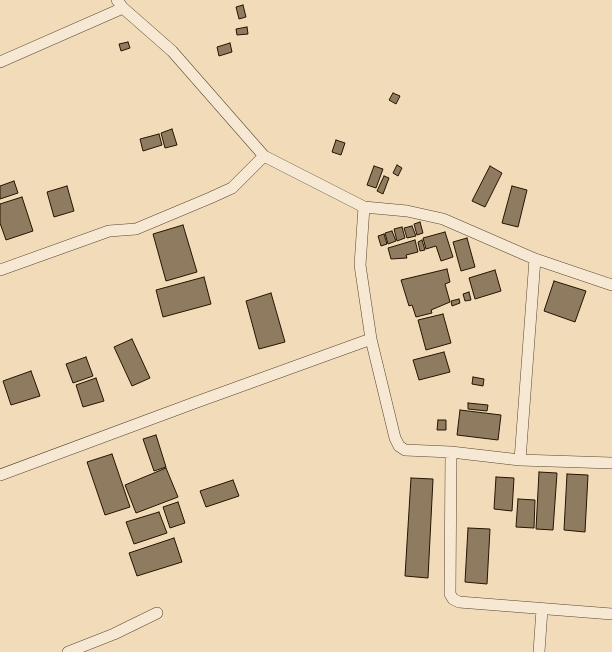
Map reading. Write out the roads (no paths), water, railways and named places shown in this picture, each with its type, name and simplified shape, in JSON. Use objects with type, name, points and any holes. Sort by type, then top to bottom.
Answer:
[{"type":"street","points":[[0,62],[120,4],[172,51],[264,156],[364,206],[407,211],[443,219],[535,259],[612,285]]},
{"type":"street","points":[[0,270],[109,231],[136,229],[210,198],[232,188],[264,156]]},
{"type":"street","points":[[364,206],[360,265],[371,339],[395,438],[399,446],[405,450],[451,452],[520,460],[612,463]]},
{"type":"street","points":[[520,460],[535,259]]},
{"type":"street","points":[[0,475],[194,402],[371,339]]},
{"type":"street","points":[[451,452],[450,594],[459,602],[612,614]]},
{"type":"street","points":[[539,652],[542,609]]},
{"type":"street","points":[[68,652],[114,634],[157,613]]}]
